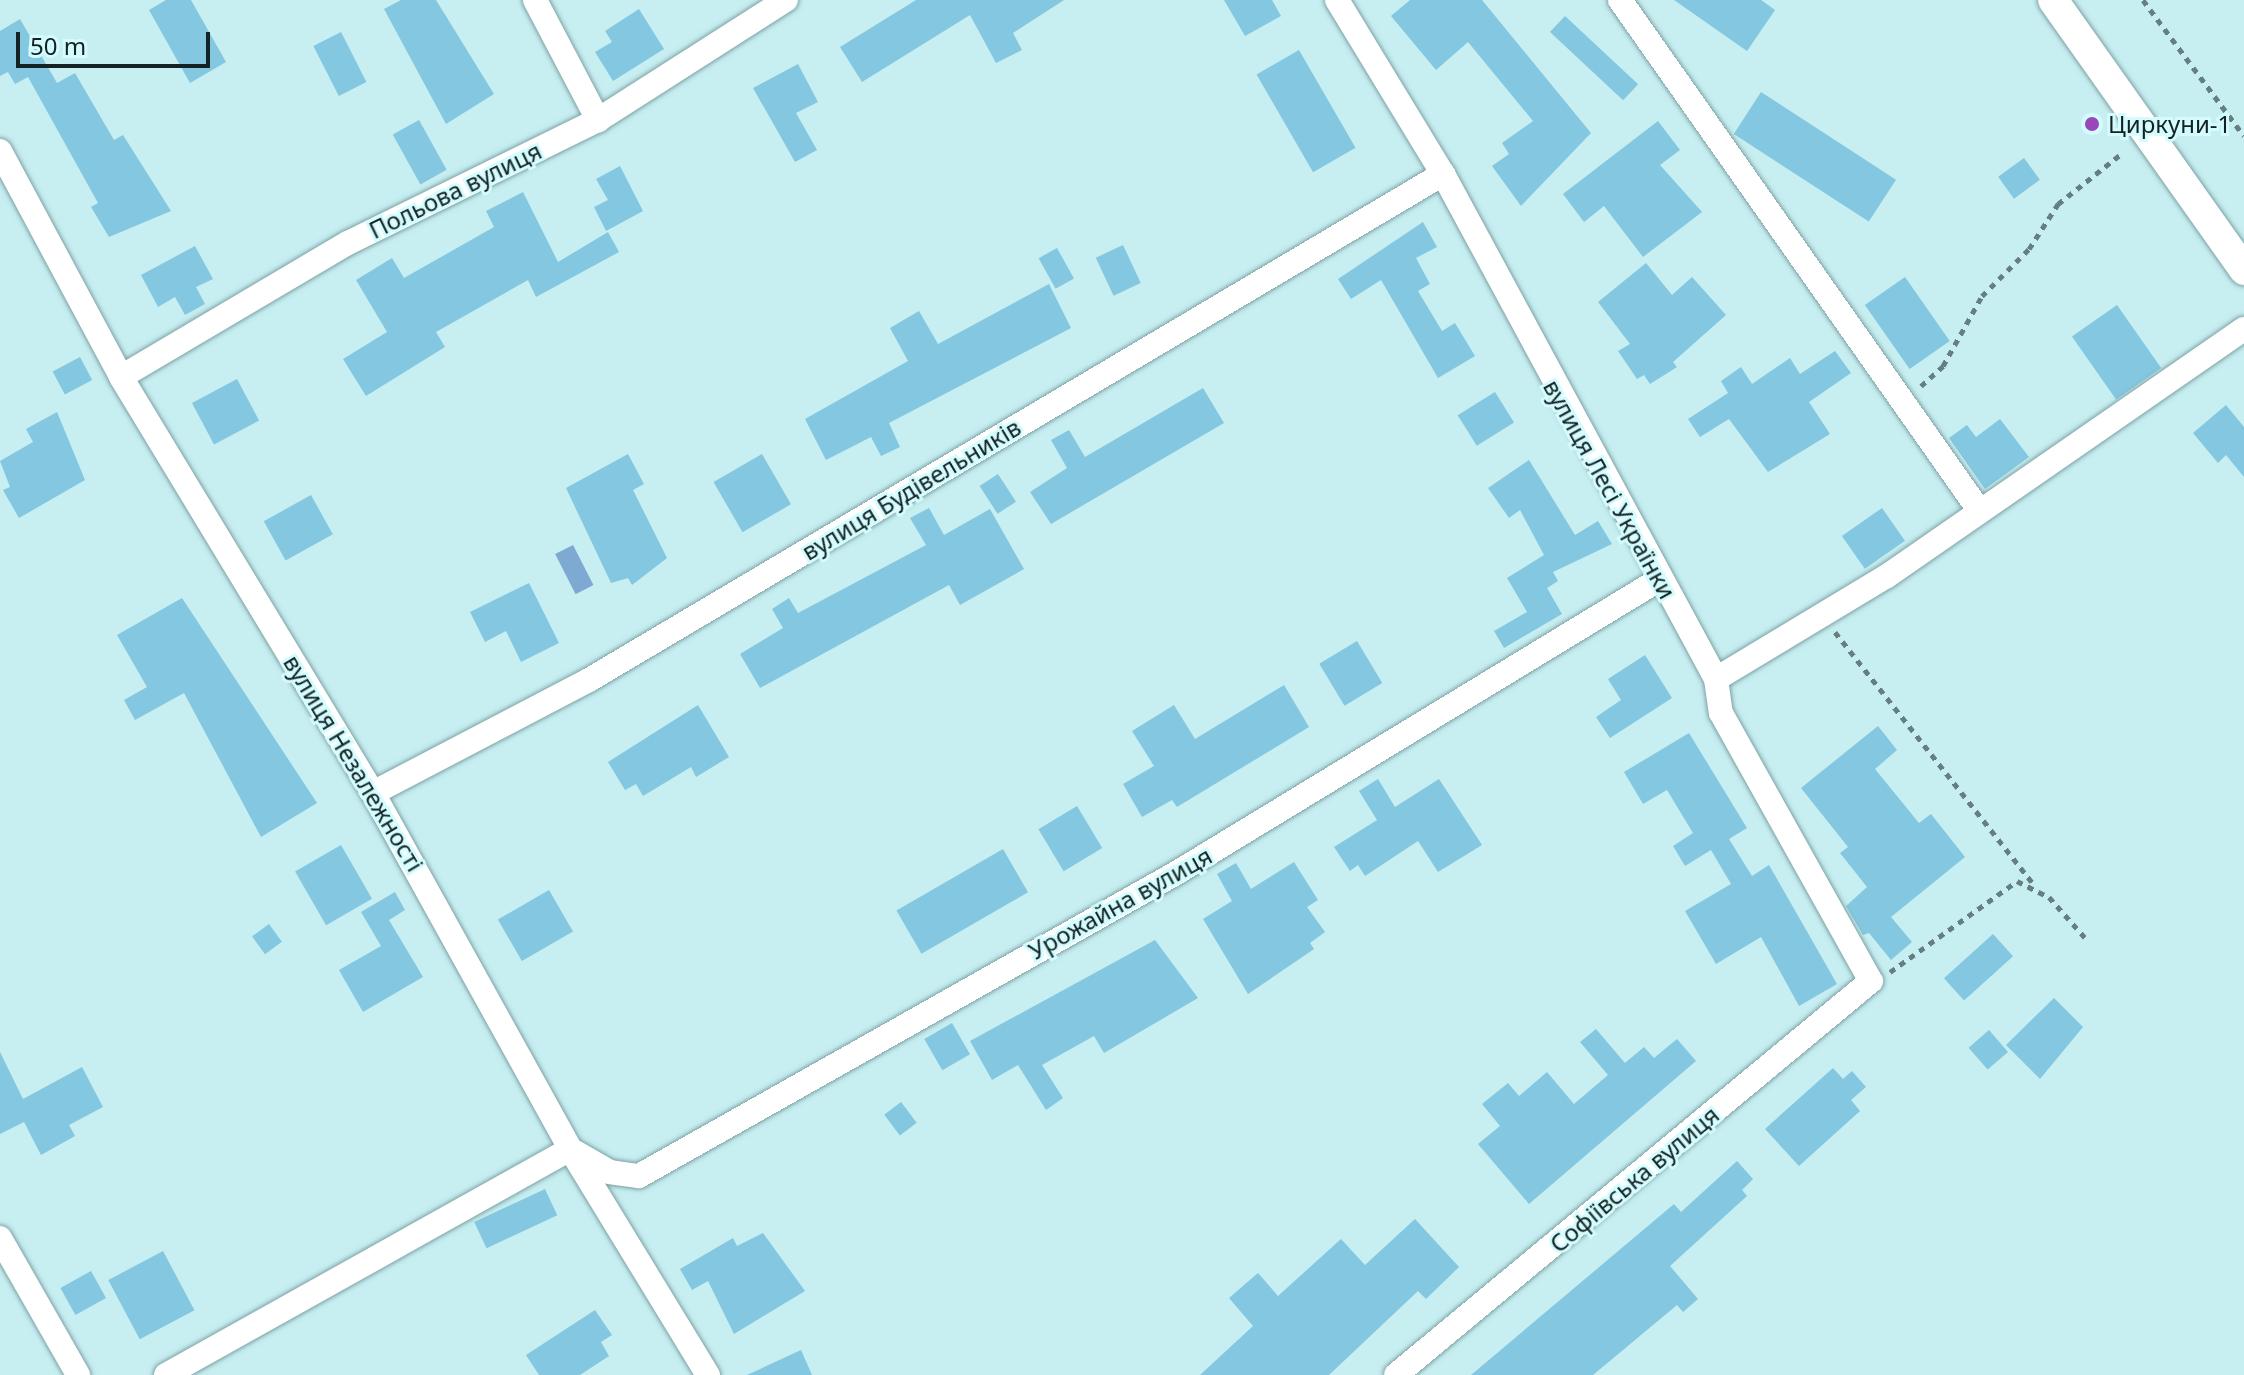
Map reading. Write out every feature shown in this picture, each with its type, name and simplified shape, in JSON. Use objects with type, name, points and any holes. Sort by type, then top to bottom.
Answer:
[{"type":"street","points":[[535,0],[598,120]]},
{"type":"street","name":"Польова вулиця","points":[[121,377],[348,243],[598,120],[786,0]]},
{"type":"street","name":"вулиця Лесі Українки","points":[[1337,0],[1443,174],[1716,679],[1721,713],[1871,981]]},
{"type":"street","points":[[1620,0],[1979,510]]},
{"type":"street","points":[[2053,0],[2244,270]]},
{"type":"street","name":"вулиця Незалежності","points":[[0,151],[121,377],[373,793],[570,1149],[708,1375]]},
{"type":"street","name":"вулиця Будівельників","points":[[373,793],[589,680],[1443,174]]},
{"type":"street","points":[[1716,679],[1823,615],[2244,329]]},
{"type":"street","name":"Урожайна вулиця","points":[[570,1149],[609,1172],[639,1176],[1178,872],[1660,579]]},
{"type":"street","name":"Софіївська вулиця","points":[[1396,1375],[1871,981]]},
{"type":"street","points":[[166,1375],[570,1149]]},
{"type":"street","points":[[0,1238],[78,1375]]},
{"type":"path","points":[[2143,0],[2244,136]]},
{"type":"path","points":[[1903,401],[1943,366],[1982,296],[2029,249],[2058,204],[2121,154]]},
{"type":"path","points":[[1823,615],[2034,885],[2087,940]]},
{"type":"path","points":[[1871,981],[1909,962],[2017,881],[2034,885]]},
{"type":"water","points":[[573,545],[593,585],[576,594],[555,554]]},
{"type":"building","points":[[166,0],[191,0],[226,62],[190,83],[149,10]]},
{"type":"building","points":[[401,0],[436,0],[494,94],[446,124],[384,9]]},
{"type":"building","points":[[916,0],[1064,0],[1013,33],[1022,50],[996,63],[970,15],[862,82],[840,47]]},
{"type":"building","points":[[1224,0],[1272,0],[1281,16],[1245,36]]},
{"type":"building","points":[[1410,0],[1482,0],[1591,133],[1521,206],[1492,166],[1509,154],[1502,143],[1533,121],[1468,42],[1436,70],[1391,16]]},
{"type":"building","points":[[1674,0],[1761,0],[1775,10],[1747,51]]},
{"type":"building","points":[[639,9],[664,49],[613,81],[595,52],[612,42],[605,31]]},
{"type":"building","points":[[1565,16],[1638,84],[1623,100],[1550,32]]},
{"type":"building","points":[[20,19],[57,83],[75,73],[114,140],[123,135],[171,211],[109,237],[91,207],[98,203],[28,77],[15,84],[8,72],[0,76],[0,31]]},
{"type":"building","points":[[341,32],[366,82],[339,96],[313,46]]},
{"type":"building","points":[[1299,50],[1356,148],[1313,172],[1257,74]]},
{"type":"building","points":[[798,64],[818,102],[796,113],[817,150],[795,162],[753,88]]},
{"type":"building","points":[[1761,92],[1896,180],[1869,222],[1734,134]]},
{"type":"building","points":[[419,120],[447,170],[420,184],[393,135]]},
{"type":"building","points":[[1658,121],[1680,150],[1660,165],[1702,212],[1643,257],[1604,206],[1584,222],[1563,194]]},
{"type":"building","points":[[2024,158],[2040,180],[2014,199],[1998,177]]},
{"type":"building","points":[[620,166],[643,211],[606,231],[594,207],[608,200],[596,179]]},
{"type":"building","points":[[523,192],[558,262],[608,232],[619,252],[536,297],[528,280],[436,332],[445,347],[366,396],[343,359],[387,332],[356,280],[392,258],[404,278],[494,227],[486,211]]},
{"type":"building","points":[[1423,222],[1437,247],[1416,258],[1430,284],[1418,291],[1442,331],[1455,323],[1475,356],[1438,378],[1381,280],[1351,299],[1338,279]]},
{"type":"building","points":[[1123,245],[1141,283],[1114,296],[1096,258]]},
{"type":"building","points":[[195,246],[213,279],[196,287],[205,304],[185,315],[175,297],[158,307],[141,275]]},
{"type":"building","points":[[1057,248],[1074,279],[1056,289],[1039,258]]},
{"type":"building","points":[[1646,263],[1672,295],[1692,277],[1726,315],[1673,362],[1677,367],[1650,384],[1644,375],[1637,379],[1618,351],[1630,344],[1598,302]]},
{"type":"building","points":[[1905,277],[1950,341],[1910,369],[1865,305]]},
{"type":"building","points":[[1049,284],[1071,328],[889,423],[900,447],[881,456],[871,437],[826,460],[805,419],[908,361],[890,328],[919,311],[938,344]]},
{"type":"building","points":[[2117,305],[2161,368],[2116,400],[2072,337]]},
{"type":"building","points":[[1835,351],[1851,373],[1809,402],[1830,434],[1768,472],[1729,419],[1700,437],[1688,419],[1728,393],[1721,381],[1741,367],[1752,384],[1790,358],[1800,374]]},
{"type":"building","points":[[80,357],[92,380],[65,395],[53,372]]},
{"type":"building","points":[[237,379],[259,420],[214,444],[192,403]]},
{"type":"building","points":[[1203,388],[1224,423],[1051,524],[1030,492],[1067,468],[1051,440],[1069,430],[1085,457]]},
{"type":"building","points":[[1495,392],[1514,423],[1477,446],[1458,415]]},
{"type":"building","points":[[2226,405],[2244,427],[2244,477],[2226,455],[2218,463],[2193,433]]},
{"type":"building","points":[[57,412],[85,480],[19,518],[3,490],[10,487],[0,461],[33,442],[26,429]]},
{"type":"building","points":[[2000,419],[2029,457],[1985,489],[1949,438],[1967,425],[1976,437]]},
{"type":"building","points":[[628,454],[644,484],[633,490],[667,558],[632,585],[628,578],[611,583],[566,488]]},
{"type":"building","points":[[762,454],[791,504],[743,532],[714,482]]},
{"type":"building","points":[[1529,460],[1575,535],[1598,521],[1612,544],[1553,572],[1558,581],[1547,588],[1562,614],[1504,648],[1494,631],[1527,612],[1507,578],[1544,555],[1520,510],[1509,518],[1488,488]]},
{"type":"building","points":[[998,474],[1016,502],[998,514],[980,486]]},
{"type":"building","points":[[311,495],[333,534],[286,561],[264,521]]},
{"type":"building","points":[[929,508],[944,535],[990,509],[1024,569],[960,605],[949,585],[760,688],[740,654],[783,628],[772,609],[789,598],[798,613],[926,545],[910,518]]},
{"type":"building","points":[[1882,508],[1905,541],[1865,569],[1842,536]]},
{"type":"building","points":[[529,583],[559,643],[521,662],[506,631],[485,642],[470,612]]},
{"type":"building","points":[[182,598],[317,803],[261,837],[184,693],[135,720],[124,700],[147,687],[117,635]]},
{"type":"building","points":[[1357,641],[1382,683],[1345,706],[1319,664]]},
{"type":"building","points":[[1645,655],[1672,698],[1610,738],[1596,717],[1621,700],[1608,679]]},
{"type":"building","points":[[1284,685],[1309,727],[1177,807],[1172,800],[1142,817],[1123,784],[1154,766],[1132,731],[1174,705],[1195,739]]},
{"type":"building","points":[[698,705],[729,757],[696,777],[691,767],[643,796],[636,784],[625,790],[608,762]]},
{"type":"building","points":[[1878,726],[1897,750],[1875,769],[1919,823],[1931,814],[1965,857],[1891,917],[1912,942],[1891,960],[1869,933],[1863,935],[1846,906],[1867,887],[1840,853],[1848,847],[1801,788]]},
{"type":"building","points":[[1689,733],[1747,828],[1729,839],[1752,876],[1769,865],[1837,984],[1799,1006],[1761,937],[1716,964],[1685,911],[1731,884],[1711,850],[1685,866],[1673,846],[1693,833],[1667,790],[1643,804],[1624,772]]},
{"type":"building","points":[[1378,779],[1395,807],[1439,779],[1482,845],[1438,872],[1418,841],[1365,876],[1358,865],[1350,871],[1334,847],[1377,820],[1359,791]]},
{"type":"building","points":[[1077,806],[1102,848],[1064,871],[1038,829]]},
{"type":"building","points":[[341,845],[372,899],[326,925],[295,871]]},
{"type":"building","points":[[1003,849],[1028,892],[921,954],[896,910]]},
{"type":"building","points":[[1294,862],[1318,900],[1307,907],[1325,932],[1310,943],[1314,949],[1248,994],[1203,919],[1232,901],[1217,874],[1236,863],[1251,889]]},
{"type":"building","points":[[549,890],[573,932],[522,961],[498,920]]},
{"type":"building","points":[[395,892],[405,910],[389,920],[423,977],[363,1012],[339,970],[381,946],[361,912]]},
{"type":"building","points":[[269,924],[282,942],[265,954],[252,936]]},
{"type":"building","points":[[1993,934],[2013,956],[1964,1000],[1944,978]]},
{"type":"building","points":[[1155,940],[1198,998],[1104,1053],[1094,1036],[1042,1065],[1063,1098],[1046,1110],[1018,1065],[992,1080],[970,1041]]},
{"type":"building","points":[[2054,998],[2083,1027],[2040,1079],[2006,1045]]},
{"type":"building","points":[[952,1023],[970,1054],[942,1070],[924,1039]]},
{"type":"building","points":[[1596,1029],[1625,1063],[1644,1047],[1654,1058],[1677,1039],[1696,1061],[1529,1204],[1478,1144],[1500,1126],[1482,1104],[1508,1083],[1519,1096],[1547,1072],[1574,1104],[1608,1075],[1580,1042]]},
{"type":"building","points":[[1989,1030],[2008,1052],[1988,1070],[1969,1048]]},
{"type":"building","points":[[0,1052],[23,1099],[82,1067],[103,1107],[69,1125],[75,1136],[41,1155],[24,1122],[0,1134]]},
{"type":"building","points":[[1833,1068],[1843,1079],[1852,1071],[1866,1087],[1851,1100],[1860,1111],[1799,1166],[1765,1129]]},
{"type":"building","points":[[901,1102],[917,1123],[900,1135],[884,1115]]},
{"type":"building","points":[[1737,1161],[1753,1179],[1742,1190],[1747,1196],[1670,1266],[1698,1299],[1683,1312],[1677,1305],[1593,1375],[1471,1375],[1674,1204],[1681,1212]]},
{"type":"building","points":[[545,1189],[557,1215],[487,1248],[474,1222]]},
{"type":"building","points":[[1415,1219],[1459,1267],[1426,1299],[1418,1291],[1329,1375],[1200,1375],[1253,1326],[1229,1298],[1258,1273],[1278,1296],[1341,1239],[1365,1265]]},
{"type":"building","points":[[763,1233],[805,1291],[734,1334],[708,1281],[692,1290],[680,1269],[733,1238],[737,1246]]},
{"type":"building","points":[[163,1251],[194,1310],[140,1339],[108,1280]]},
{"type":"building","points":[[91,1271],[106,1298],[75,1315],[60,1288]]},
{"type":"building","points":[[595,1310],[612,1335],[601,1342],[609,1356],[580,1375],[539,1375],[526,1355]]},
{"type":"building","points":[[801,1350],[812,1375],[747,1375]]},
{"type":"place","name":"Циркуни-1","points":[[2092,124]]}]
